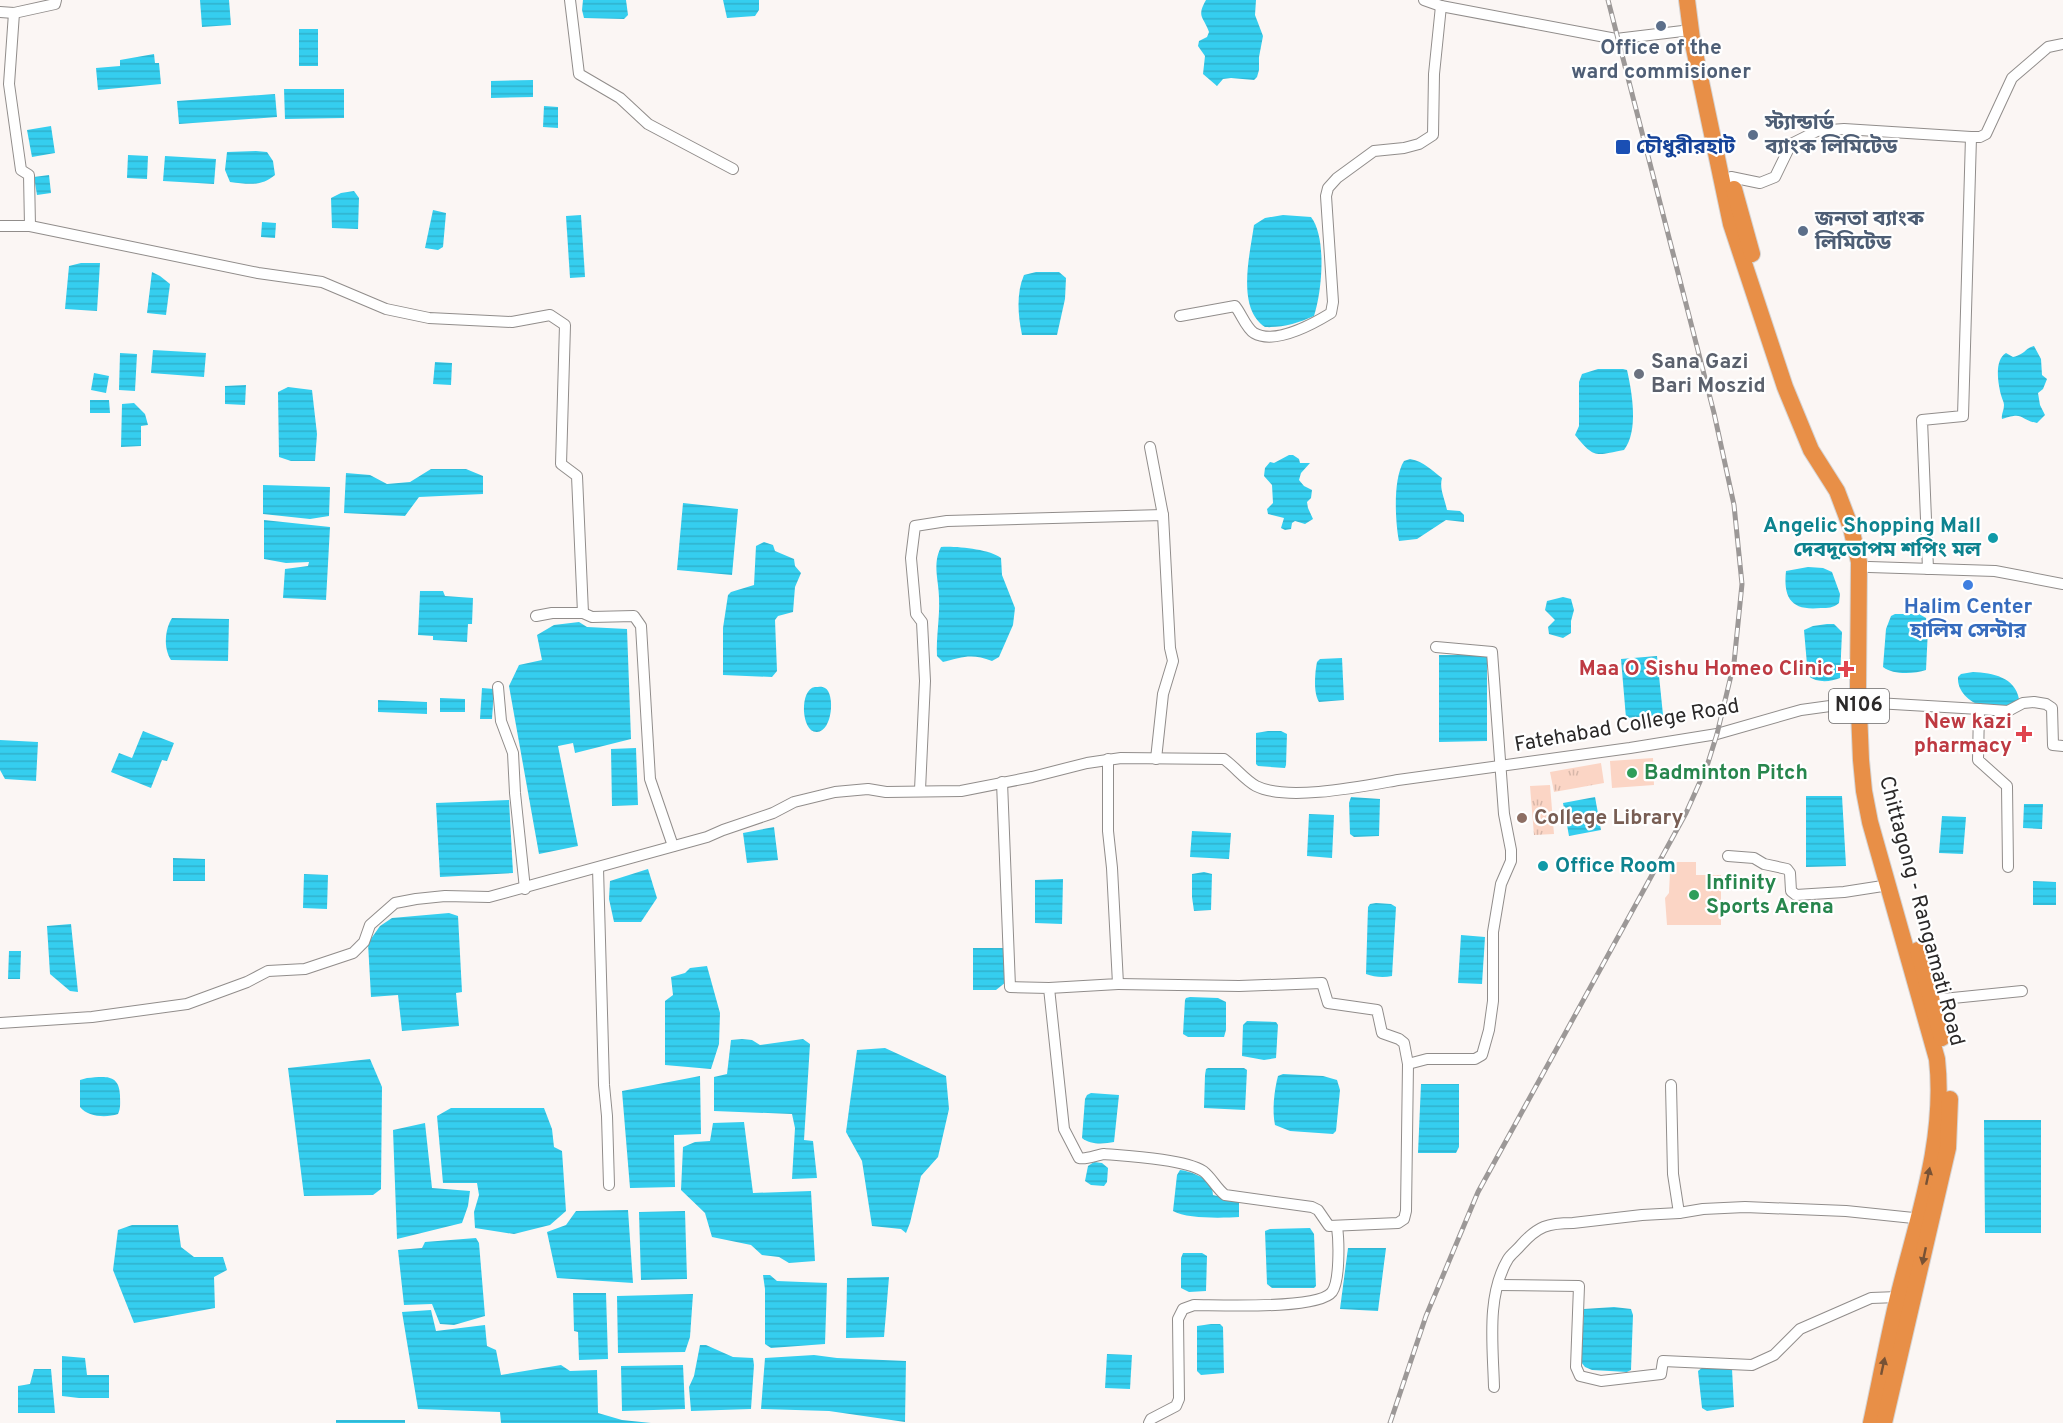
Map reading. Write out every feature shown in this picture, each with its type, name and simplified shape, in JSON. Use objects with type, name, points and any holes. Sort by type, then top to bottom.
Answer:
[{"type":"highway","name":"Chittagong - Rangamati Road","points":[[1687,0],[1691,30],[1731,224],[1785,387],[1811,450],[1837,491],[1855,544],[1860,575],[1864,791],[1870,822],[1937,1059],[1945,1097]]},
{"type":"highway","name":"Chittagong - Rangamati Road","points":[[1696,0],[1722,147],[1775,328],[1815,435],[1835,472],[1857,522],[1869,567],[1863,702],[1875,793],[1887,844],[1933,1000],[1947,1059],[1945,1097],[1925,1219],[1884,1423]]},
{"type":"highway","name":"Chittagong - Rangamati Road","points":[[1871,1423],[1898,1297],[1925,1219]]},
{"type":"street","points":[[0,12],[14,13],[55,4],[56,0]]},
{"type":"street","points":[[570,0],[579,74],[620,98],[648,124],[733,169]]},
{"type":"street","points":[[1424,0],[1441,6],[1616,39],[1691,30]]},
{"type":"street","points":[[1180,316],[1235,306],[1255,334],[1282,335],[1307,328],[1331,313],[1333,302],[1326,196],[1328,188],[1337,178],[1374,151],[1419,144],[1433,135],[1434,74],[1441,6]]},
{"type":"street","points":[[14,13],[9,84],[21,170],[29,175],[30,226]]},
{"type":"street","points":[[1731,177],[1760,183],[1775,177],[1791,144],[1817,131],[1844,129],[1980,137],[1986,134],[2012,78],[2048,47],[2063,44]]},
{"type":"street","points":[[1928,569],[1922,420],[1963,416],[1971,137]]},
{"type":"street","points":[[0,226],[30,226],[258,273],[321,282],[386,309],[429,318],[512,322],[550,315],[565,325],[561,464],[577,476],[583,614]]},
{"type":"street","points":[[1150,447],[1163,515],[1170,648],[1173,661],[1163,694],[1156,759]]},
{"type":"street","points":[[920,790],[925,681],[922,622],[916,614],[910,558],[915,526],[947,521],[1163,515]]},
{"type":"street","points":[[1869,567],[1995,572],[2063,584]]},
{"type":"street","points":[[536,616],[552,614],[583,614],[592,617],[634,616],[641,627],[650,778],[672,846]]},
{"type":"street","points":[[1408,1064],[1427,1059],[1475,1059],[1482,1055],[1489,1030],[1493,1001],[1493,932],[1501,884],[1511,861],[1504,814],[1492,652],[1436,647]]},
{"type":"street","points":[[498,687],[501,721],[513,753],[525,889]]},
{"type":"street","name":"Fatehabad College Road","points":[[0,1023],[92,1017],[187,1004],[247,982],[268,971],[305,969],[353,953],[364,942],[370,925],[395,903],[445,896],[489,897],[525,889],[707,837],[773,813],[794,802],[835,792],[868,789],[886,792],[961,790],[1032,777],[1108,759],[1137,757],[1224,759],[1255,785],[1284,793],[1365,786],[1716,734],[1801,710],[1863,702],[2008,711],[2023,703],[2046,704],[2052,708],[2053,745],[2063,746]]},
{"type":"street","points":[[1979,710],[1978,760],[2007,786],[2008,867]]},
{"type":"street","points":[[1108,759],[1108,831],[1118,984]]},
{"type":"street","points":[[1002,782],[1010,987],[1049,988],[1118,984],[1239,986],[1322,982],[1329,1003],[1377,1010],[1382,1033],[1404,1043],[1408,1064],[1404,1219],[1398,1223],[1329,1226],[1318,1210],[1312,1207],[1225,1196],[1217,1190],[1211,1178],[1202,1170],[1184,1164],[1104,1154],[1085,1159],[1079,1158],[1064,1129],[1049,988]]},
{"type":"street","points":[[1728,856],[1754,858],[1764,864],[1787,869],[1791,891],[1796,895],[1844,892],[1889,885]]},
{"type":"street","points":[[598,868],[609,1185]]},
{"type":"street","points":[[1933,1000],[2022,992]]},
{"type":"street","points":[[1671,1085],[1673,1174],[1679,1213]]},
{"type":"street","points":[[1494,1387],[1493,1317],[1498,1285],[1509,1258],[1539,1228],[1555,1223],[1745,1207],[1846,1211],[1925,1219]]},
{"type":"street","points":[[1149,1423],[1151,1419],[1176,1406],[1179,1399],[1178,1319],[1183,1309],[1194,1305],[1300,1304],[1320,1300],[1332,1292],[1336,1282],[1339,1240],[1337,1227]]},
{"type":"street","points":[[1498,1285],[1578,1286],[1576,1367],[1580,1376],[1600,1381],[1660,1374],[1663,1361],[1752,1365],[1774,1355],[1800,1329],[1871,1298],[1898,1297]]},
{"type":"green space","name":"Badminton Pitch","points":[[1653,758],[1654,785],[1612,788],[1610,761]]},
{"type":"green space","points":[[1601,763],[1604,783],[1554,792],[1550,772]]},
{"type":"green space","points":[[1550,785],[1554,834],[1534,835],[1530,786]]},
{"type":"green space","name":"Infinity Sports Arena","points":[[1677,862],[1696,862],[1696,875],[1721,875],[1721,925],[1667,925],[1665,898],[1669,893],[1670,871]]},
{"type":"water","points":[[200,0],[229,0],[231,25],[202,27]]},
{"type":"water","points":[[583,0],[626,0],[628,15],[624,19],[584,18]]},
{"type":"water","points":[[723,0],[759,0],[759,10],[755,16],[727,18]]},
{"type":"water","points":[[1206,0],[1256,0],[1255,15],[1263,36],[1259,70],[1254,80],[1223,79],[1217,86],[1203,74],[1205,56],[1198,46],[1199,41],[1207,37],[1209,32],[1201,14]]},
{"type":"water","points":[[299,29],[318,29],[318,66],[299,66]]},
{"type":"water","points":[[154,54],[155,63],[159,63],[161,84],[98,90],[96,68],[120,66],[120,60]]},
{"type":"water","points":[[533,80],[533,97],[491,98],[491,81]]},
{"type":"water","points":[[284,89],[344,89],[344,118],[285,119]]},
{"type":"water","points":[[275,94],[277,117],[179,124],[177,101]]},
{"type":"water","points":[[544,106],[558,107],[558,128],[543,127]]},
{"type":"water","points":[[51,126],[55,153],[32,157],[27,130]]},
{"type":"water","points":[[227,152],[267,152],[273,161],[275,175],[259,183],[230,182],[225,170]]},
{"type":"water","points":[[128,155],[148,156],[147,179],[127,178]]},
{"type":"water","points":[[165,156],[216,159],[214,184],[163,181]]},
{"type":"water","points":[[49,175],[51,193],[37,195],[34,177]]},
{"type":"water","points":[[354,191],[359,198],[358,229],[332,228],[331,198],[341,193]]},
{"type":"water","points":[[433,210],[446,213],[443,247],[438,250],[425,248]]},
{"type":"water","points":[[581,215],[585,277],[570,278],[566,216]]},
{"type":"water","points":[[1283,215],[1311,217],[1316,226],[1322,265],[1319,293],[1314,316],[1278,327],[1265,327],[1250,307],[1248,294],[1248,265],[1254,225],[1265,218]]},
{"type":"water","points":[[262,222],[276,223],[275,238],[261,237]]},
{"type":"water","points":[[81,263],[100,263],[97,311],[65,309],[69,266]]},
{"type":"water","points":[[152,272],[170,284],[166,315],[147,313]]},
{"type":"water","points":[[1036,272],[1059,272],[1066,278],[1065,299],[1057,335],[1022,335],[1019,312],[1021,282],[1024,275]]},
{"type":"water","points":[[2034,346],[2041,359],[2042,375],[2047,379],[2043,389],[2038,393],[2045,415],[2037,423],[2018,416],[2002,419],[2004,405],[1998,378],[1998,366],[2002,356],[2006,353],[2013,357]]},
{"type":"water","points":[[153,350],[206,353],[204,377],[151,373]]},
{"type":"water","points":[[120,353],[137,354],[135,391],[119,390]]},
{"type":"water","points":[[435,362],[452,363],[451,385],[433,384]]},
{"type":"water","points":[[1598,369],[1627,370],[1633,422],[1632,433],[1624,450],[1595,453],[1586,448],[1575,435],[1579,426],[1579,382],[1582,374]]},
{"type":"water","points":[[94,373],[109,376],[106,393],[91,390]]},
{"type":"water","points":[[246,385],[245,405],[225,404],[225,386]]},
{"type":"water","points":[[288,387],[312,390],[317,434],[315,461],[291,461],[279,457],[278,392]]},
{"type":"water","points":[[90,400],[109,400],[110,413],[90,413]]},
{"type":"water","points":[[134,403],[145,414],[148,425],[141,426],[141,446],[121,447],[122,404]]},
{"type":"water","points":[[1289,455],[1299,459],[1300,463],[1310,463],[1301,473],[1299,480],[1312,490],[1311,498],[1307,502],[1313,519],[1305,524],[1295,521],[1291,529],[1285,530],[1281,528],[1284,518],[1268,514],[1267,509],[1273,503],[1272,485],[1264,476],[1265,468],[1270,462],[1274,463]]},
{"type":"water","points":[[1410,459],[1424,464],[1442,478],[1442,490],[1447,510],[1460,511],[1464,515],[1464,522],[1446,520],[1417,539],[1399,541],[1396,511],[1398,478],[1404,461]]},
{"type":"water","points":[[431,469],[466,469],[483,476],[483,494],[419,497],[405,516],[344,513],[346,473],[370,475],[387,484],[410,482]]},
{"type":"water","points":[[263,485],[330,487],[329,516],[310,519],[263,514]]},
{"type":"water","points":[[683,503],[738,509],[732,575],[677,570]]},
{"type":"water","points":[[264,520],[330,527],[326,600],[283,598],[285,569],[308,566],[309,562],[286,563],[264,559]]},
{"type":"water","points":[[764,542],[773,545],[775,551],[794,559],[795,566],[801,573],[795,587],[793,612],[778,616],[775,620],[777,671],[772,677],[723,675],[723,628],[728,595],[754,585],[756,546]]},
{"type":"water","points":[[941,547],[981,550],[1001,558],[1002,575],[1015,608],[1013,625],[999,657],[992,661],[973,656],[943,662],[937,656],[939,592],[936,566]]},
{"type":"water","points":[[1808,567],[1823,568],[1832,572],[1840,594],[1839,603],[1830,607],[1811,608],[1796,605],[1792,601],[1786,589],[1786,571]]},
{"type":"water","points":[[420,591],[443,591],[445,596],[473,598],[472,624],[468,624],[467,642],[433,640],[433,636],[418,635]]},
{"type":"water","points":[[1563,597],[1571,599],[1574,610],[1571,633],[1563,638],[1549,634],[1548,627],[1555,620],[1545,610],[1547,601]]},
{"type":"water","points":[[1919,614],[1926,618],[1928,629],[1926,670],[1904,673],[1883,667],[1886,629],[1891,616]]},
{"type":"water","points":[[172,618],[229,619],[228,661],[171,660],[166,639]]},
{"type":"water","points":[[579,622],[587,627],[627,629],[631,739],[575,753],[573,743],[558,746],[578,846],[539,854],[509,686],[519,665],[542,660],[537,635],[554,625]]},
{"type":"water","points":[[1834,624],[1842,632],[1840,678],[1819,681],[1808,676],[1804,630]]},
{"type":"water","points":[[1439,655],[1487,655],[1487,741],[1439,742]]},
{"type":"water","points":[[1657,656],[1663,715],[1626,718],[1621,659]]},
{"type":"water","points":[[1342,658],[1344,700],[1319,702],[1315,688],[1317,662],[1320,659]]},
{"type":"water","points":[[1973,672],[1995,675],[2008,681],[2017,692],[2019,699],[2012,706],[1985,707],[1973,702],[1962,691],[1958,677],[1961,674]]},
{"type":"water","points":[[815,687],[824,687],[828,691],[831,704],[831,712],[826,725],[817,732],[808,726],[804,711],[806,695]]},
{"type":"water","points":[[482,688],[494,689],[492,719],[480,719]]},
{"type":"water","points":[[440,698],[465,699],[465,712],[440,712]]},
{"type":"water","points":[[378,700],[427,702],[427,714],[378,712]]},
{"type":"water","points":[[143,731],[174,743],[167,761],[162,760],[151,788],[111,772],[119,753],[132,758]]},
{"type":"water","points":[[1281,731],[1287,734],[1285,768],[1256,764],[1256,733]]},
{"type":"water","points":[[0,740],[38,742],[36,781],[5,779],[0,770]]},
{"type":"water","points":[[636,748],[638,805],[612,806],[611,749]]},
{"type":"water","points":[[1806,796],[1842,796],[1846,866],[1806,867]]},
{"type":"water","points":[[1351,797],[1380,799],[1379,836],[1354,837],[1350,834],[1349,803]]},
{"type":"water","points":[[1595,797],[1601,830],[1569,836],[1563,803]]},
{"type":"water","points":[[509,800],[513,873],[440,877],[436,803]]},
{"type":"water","points":[[2024,804],[2043,804],[2042,829],[2023,828]]},
{"type":"water","points":[[1309,814],[1334,815],[1332,858],[1307,856]]},
{"type":"water","points":[[1942,816],[1966,817],[1963,854],[1939,853]]},
{"type":"water","points":[[774,827],[778,860],[747,863],[743,833]]},
{"type":"water","points":[[1192,831],[1231,833],[1229,859],[1190,857]]},
{"type":"water","points":[[173,858],[205,859],[205,881],[173,881]]},
{"type":"water","points":[[648,869],[657,898],[641,922],[614,922],[609,899],[610,881]]},
{"type":"water","points":[[1204,872],[1212,874],[1211,910],[1194,911],[1192,874]]},
{"type":"water","points":[[304,874],[328,875],[327,909],[303,908]]},
{"type":"water","points":[[1063,879],[1062,924],[1035,923],[1035,880]]},
{"type":"water","points":[[2033,881],[2056,882],[2056,905],[2033,905]]},
{"type":"water","points":[[1376,903],[1391,904],[1396,907],[1392,976],[1379,977],[1366,974],[1368,907]]},
{"type":"water","points":[[449,913],[458,916],[462,992],[456,993],[459,1026],[402,1031],[398,995],[371,997],[368,943],[380,926],[392,918]]},
{"type":"water","points":[[71,924],[78,992],[70,991],[50,974],[47,926]]},
{"type":"water","points":[[1461,935],[1485,937],[1482,984],[1458,983]]},
{"type":"water","points":[[973,948],[1006,948],[1006,982],[996,990],[973,990]]},
{"type":"water","points":[[9,951],[21,951],[20,979],[8,979]]},
{"type":"water","points":[[707,966],[720,1013],[719,1044],[711,1069],[665,1065],[665,1001],[673,995],[671,977],[685,973],[690,968]]},
{"type":"water","points":[[1190,997],[1218,998],[1226,1002],[1224,1037],[1188,1037],[1183,1034],[1185,1000]]},
{"type":"water","points":[[1247,1021],[1276,1022],[1278,1025],[1276,1058],[1264,1060],[1242,1056],[1243,1025]]},
{"type":"water","points":[[803,1039],[810,1044],[804,1140],[813,1141],[817,1178],[792,1179],[795,1128],[792,1114],[714,1111],[714,1077],[727,1074],[731,1040],[752,1040],[760,1045]]},
{"type":"water","points":[[885,1048],[946,1076],[949,1109],[938,1157],[921,1176],[906,1233],[901,1229],[872,1226],[862,1161],[846,1132],[857,1050]]},
{"type":"water","points":[[370,1059],[382,1087],[381,1189],[373,1195],[304,1196],[288,1068]]},
{"type":"water","points":[[1208,1068],[1244,1068],[1247,1070],[1245,1110],[1204,1108],[1205,1075]]},
{"type":"water","points":[[1283,1074],[1323,1076],[1337,1080],[1340,1090],[1336,1131],[1333,1134],[1290,1131],[1275,1125],[1275,1088],[1278,1076]]},
{"type":"water","points":[[700,1076],[701,1134],[674,1135],[675,1187],[630,1188],[622,1091]]},
{"type":"water","points":[[110,1078],[117,1083],[120,1095],[118,1114],[98,1116],[80,1107],[80,1080]]},
{"type":"water","points":[[1421,1084],[1459,1084],[1459,1147],[1456,1153],[1418,1153]]},
{"type":"water","points":[[1091,1093],[1119,1095],[1114,1142],[1093,1143],[1082,1138],[1085,1099]]},
{"type":"water","points":[[451,1108],[544,1108],[552,1129],[554,1147],[562,1151],[566,1211],[550,1225],[514,1234],[475,1228],[474,1212],[479,1195],[477,1183],[443,1183],[437,1116]]},
{"type":"water","points":[[1984,1120],[2041,1120],[2041,1233],[1985,1233]]},
{"type":"water","points":[[744,1122],[753,1193],[811,1191],[815,1261],[789,1263],[779,1257],[762,1255],[751,1245],[712,1237],[705,1213],[681,1190],[683,1147],[695,1142],[710,1141],[713,1123]]},
{"type":"water","points":[[425,1123],[432,1188],[470,1191],[468,1206],[462,1223],[397,1239],[393,1130]]},
{"type":"water","points":[[1094,1162],[1102,1163],[1108,1168],[1107,1182],[1104,1186],[1091,1185],[1085,1181],[1088,1166]]},
{"type":"water","points":[[1180,1170],[1192,1173],[1209,1182],[1213,1195],[1239,1201],[1239,1217],[1195,1217],[1173,1211],[1177,1175]]},
{"type":"water","points":[[628,1210],[633,1283],[557,1278],[547,1232],[566,1225],[576,1211]]},
{"type":"water","points":[[685,1211],[687,1279],[641,1280],[639,1212]]},
{"type":"water","points":[[132,1225],[178,1225],[181,1247],[194,1257],[223,1257],[227,1270],[214,1277],[215,1308],[134,1323],[113,1270],[118,1230]]},
{"type":"water","points":[[1310,1228],[1314,1234],[1316,1286],[1314,1288],[1272,1288],[1267,1284],[1265,1231]]},
{"type":"water","points":[[476,1238],[479,1243],[485,1316],[454,1325],[440,1324],[432,1304],[404,1305],[398,1250],[422,1248],[425,1242]]},
{"type":"water","points":[[1348,1248],[1386,1248],[1378,1311],[1340,1309]]},
{"type":"water","points":[[1183,1253],[1202,1253],[1207,1256],[1206,1291],[1189,1292],[1181,1288]]},
{"type":"water","points":[[763,1275],[770,1275],[777,1281],[827,1283],[825,1344],[771,1348],[765,1344]]},
{"type":"water","points":[[889,1277],[884,1337],[846,1338],[847,1278]]},
{"type":"water","points":[[573,1293],[606,1293],[608,1359],[579,1360],[578,1332],[574,1331]]},
{"type":"water","points":[[693,1294],[690,1337],[685,1352],[618,1353],[617,1296]]},
{"type":"water","points":[[1614,1307],[1631,1309],[1633,1315],[1631,1370],[1627,1372],[1592,1370],[1581,1362],[1584,1309]]},
{"type":"water","points":[[431,1310],[436,1331],[485,1325],[487,1346],[496,1350],[501,1375],[561,1365],[570,1371],[597,1370],[598,1413],[622,1420],[651,1423],[501,1423],[500,1412],[418,1409],[402,1312]]},
{"type":"water","points":[[1220,1324],[1223,1327],[1224,1373],[1201,1375],[1197,1371],[1197,1326]]},
{"type":"water","points":[[700,1345],[706,1345],[733,1357],[753,1358],[751,1409],[691,1411],[689,1387],[694,1376]]},
{"type":"water","points":[[1107,1354],[1132,1355],[1130,1389],[1105,1388]]},
{"type":"water","points":[[814,1355],[906,1361],[905,1422],[829,1411],[761,1409],[765,1358]]},
{"type":"water","points":[[62,1356],[85,1358],[87,1375],[109,1375],[109,1398],[62,1396]]},
{"type":"water","points":[[683,1365],[685,1409],[622,1411],[621,1366]]},
{"type":"water","points":[[1703,1367],[1732,1369],[1734,1407],[1707,1411],[1702,1408],[1698,1371]]},
{"type":"water","points":[[34,1369],[51,1369],[55,1413],[18,1413],[18,1386],[30,1384]]},
{"type":"water","points":[[336,1420],[405,1420],[405,1423],[336,1423]]},
{"type":"railway","points":[[1390,1423],[1426,1316],[1478,1192],[1686,813],[1707,766],[1734,663],[1742,584],[1734,505],[1714,413],[1608,0]]},
{"type":"place","name":"Office of the ward commisioner","points":[[1661,26]]},
{"type":"place","name":"স্ট্যান্ডার্ড ব্যাংক লিমিটেড","points":[[1753,135]]},
{"type":"place","name":"চৌধুরীরহাট","points":[[1623,147]]},
{"type":"place","name":"জনতা ব্যাংক লিমিটেড","points":[[1803,231]]},
{"type":"place","name":"Sana Gazi Bari Moszid","points":[[1639,374]]},
{"type":"place","name":"Angelic Shopping Mall দেবদূতোপম শপিং মল","points":[[1993,538]]},
{"type":"place","name":"Halim Center হালিম সেন্টার","points":[[1968,585]]},
{"type":"place","name":"Maa O Sishu Homeo Clinic","points":[[1846,669]]},
{"type":"place","name":"New kazi pharmacy","points":[[2024,734]]},
{"type":"place","name":"Badminton Pitch","points":[[1632,773]]},
{"type":"place","name":"College Library","points":[[1522,818]]},
{"type":"place","name":"Office Room","points":[[1543,866]]},
{"type":"place","name":"Infinity Sports Arena","points":[[1694,895]]}]
